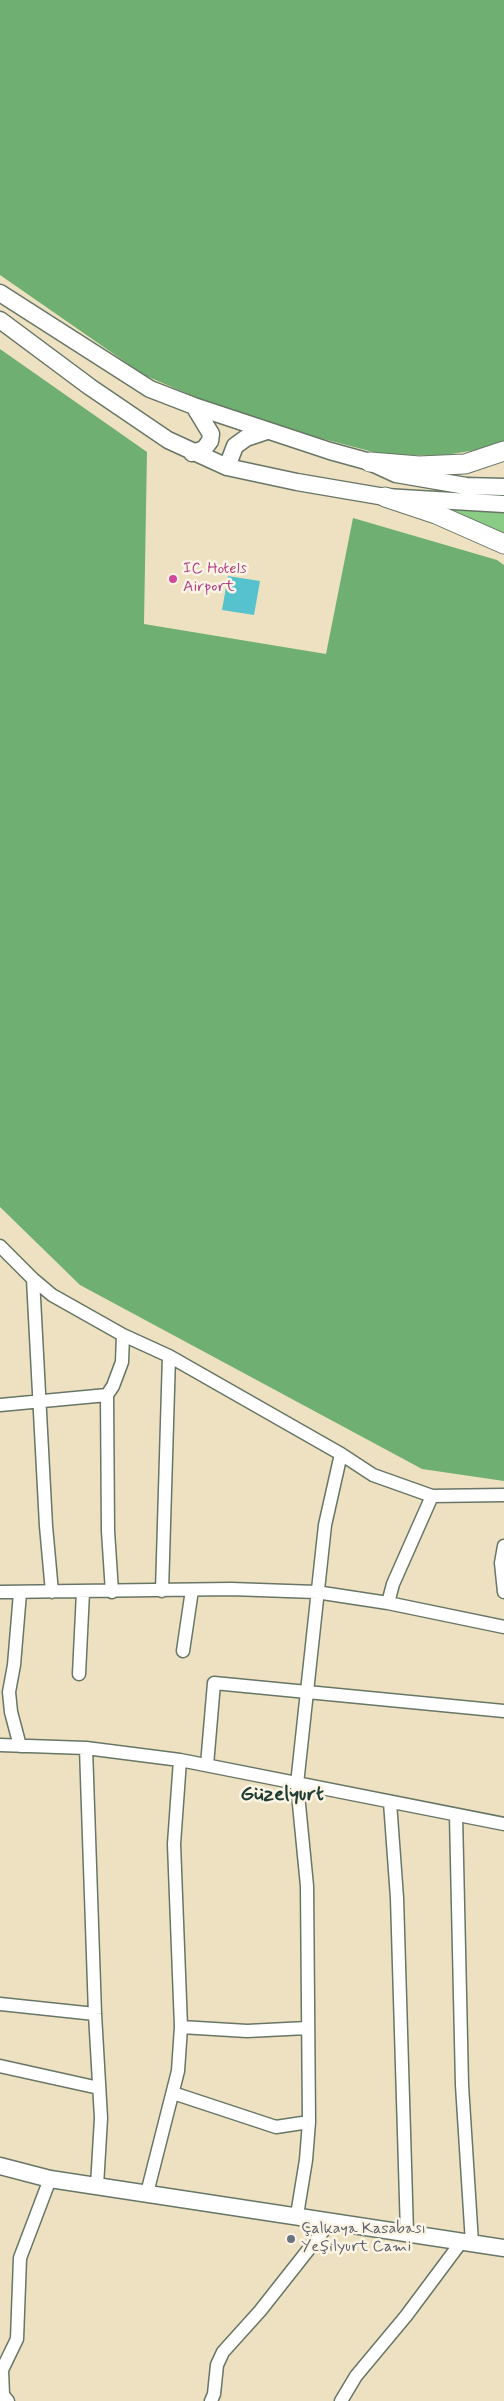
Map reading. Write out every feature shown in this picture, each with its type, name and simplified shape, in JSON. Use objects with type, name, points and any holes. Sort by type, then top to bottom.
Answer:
[{"type":"highway","points":[[370,462],[419,466],[465,464],[504,451]]},
{"type":"highway","points":[[385,497],[436,514],[504,544]]},
{"type":"main road","points":[[0,293],[150,389],[194,406],[267,431],[370,462],[396,474],[466,486],[504,487]]},
{"type":"main road","points":[[0,320],[134,418],[192,452],[227,467],[297,482],[385,497],[504,504]]},
{"type":"main road","points":[[192,452],[204,449],[210,441],[211,434],[194,406]]},
{"type":"main road","points":[[227,467],[235,446],[246,438],[267,431]]},
{"type":"main road","points":[[0,2166],[50,2179],[297,2215],[504,2248]]},
{"type":"street","points":[[0,1246],[52,1295],[123,1336],[169,1356],[341,1454],[373,1475],[432,1496],[504,1495]]},
{"type":"street","points":[[33,1279],[46,1526],[52,1592]]},
{"type":"street","points":[[112,1592],[108,1531],[107,1395],[113,1386],[122,1362],[123,1336]]},
{"type":"street","points":[[162,1591],[169,1356]]},
{"type":"street","points":[[0,1405],[107,1395]]},
{"type":"street","points":[[297,2215],[306,2160],[309,2122],[307,1886],[297,1784],[309,1692],[316,1592],[324,1525],[341,1454]]},
{"type":"street","points":[[388,1603],[393,1584],[432,1496]]},
{"type":"street","points":[[504,1546],[501,1563],[504,1592]]},
{"type":"street","points":[[183,1651],[192,1590]]},
{"type":"street","points":[[0,1592],[192,1590],[316,1592],[388,1603],[504,1627]]},
{"type":"street","points":[[79,1674],[83,1592]]},
{"type":"street","points":[[20,1593],[14,1665],[9,1692],[11,1712],[20,1746]]},
{"type":"street","points":[[207,1766],[214,1683],[504,1712]]},
{"type":"street","points":[[0,1745],[86,1748],[180,1760],[504,1824]]},
{"type":"street","points":[[86,1748],[95,2014],[101,2118],[97,2186]]},
{"type":"street","points":[[147,2193],[178,2071],[181,2027],[174,1844],[180,1760]]},
{"type":"street","points":[[390,1802],[396,1898],[407,2233]]},
{"type":"street","points":[[341,2401],[356,2376],[467,2242],[456,1815]]},
{"type":"street","points":[[0,2004],[95,2014]]},
{"type":"street","points":[[181,2027],[247,2031],[307,2028]]},
{"type":"street","points":[[0,2066],[99,2088]]},
{"type":"street","points":[[174,2092],[276,2127],[309,2122]]},
{"type":"street","points":[[8,2401],[3,2395],[2,2370],[17,2339],[20,2258],[50,2179]]},
{"type":"street","points":[[211,2401],[214,2394],[217,2365],[223,2352],[266,2304],[331,2221]]},
{"type":"green space","points":[[0,0],[504,0],[504,443],[495,447],[439,456],[381,454],[289,430],[211,404],[144,375],[0,275]]},
{"type":"green space","points":[[0,349],[147,452],[144,624],[326,654],[353,518],[497,560],[504,565],[504,1481],[422,1469],[80,1285],[0,1207]]},
{"type":"green space","points":[[439,509],[504,509],[504,539]]},
{"type":"water","points":[[228,576],[260,581],[254,615],[222,610]]},
{"type":"place","name":"IC Hotels Airport","points":[[173,579]]},
{"type":"place","name":"Çalkaya Kasabası Yeşilyurt Cami","points":[[291,2239]]},
{"type":"district","name":"Güzelyurt","points":[[282,1796]]}]
